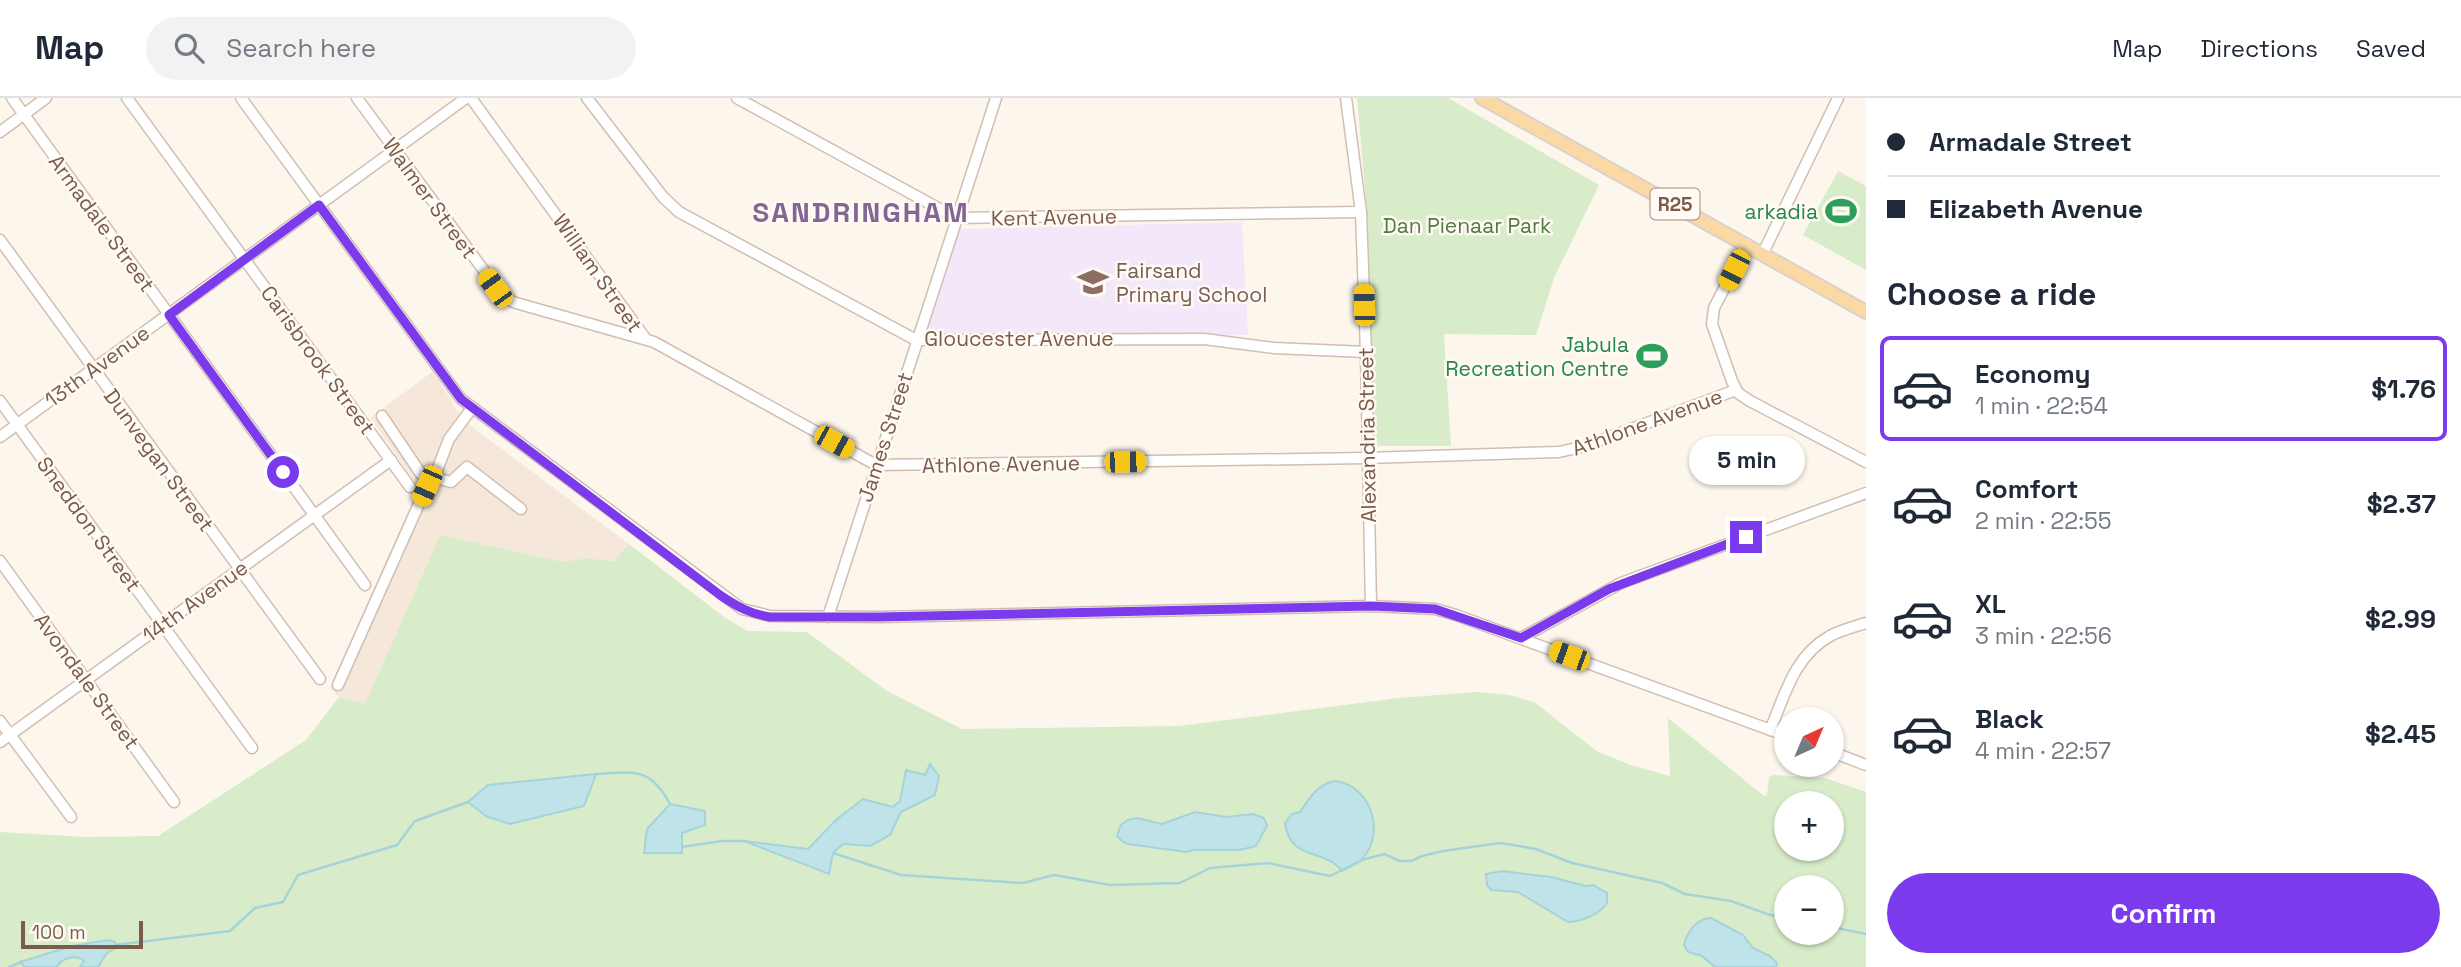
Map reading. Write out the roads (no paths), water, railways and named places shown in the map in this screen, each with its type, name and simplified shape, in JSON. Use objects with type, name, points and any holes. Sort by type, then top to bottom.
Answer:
[{"type":"main road","name":"R25","points":[[1482,98],[1866,312]]},
{"type":"street","name":"Armadale Street","points":[[12,98],[365,585]]},
{"type":"street","points":[[0,132],[46,98]]},
{"type":"street","name":"Carisbrook Street","points":[[127,98],[410,487]]},
{"type":"street","points":[[242,98],[461,399],[742,609],[770,617],[1371,606],[1435,609],[1774,731]]},
{"type":"street","name":"Walmer Street","points":[[357,98],[504,298]]},
{"type":"street","name":"13th Avenue","points":[[0,438],[394,149],[469,98]]},
{"type":"street","name":"William Street","points":[[469,98],[552,207],[645,338]]},
{"type":"street","name":"Kent Avenue","points":[[737,98],[956,218],[1361,212]]},
{"type":"street","name":"James Street","points":[[828,617],[996,98]]},
{"type":"street","name":"Alexandria Street","points":[[1346,98],[1361,212],[1371,606]]},
{"type":"street","points":[[1763,253],[1838,98]]},
{"type":"street","name":"Gloucester Avenue","points":[[588,99],[663,197],[679,212],[916,340],[1204,339],[1275,348],[1366,352]]},
{"type":"street","name":"Dunvegan Street","points":[[0,240],[320,679]]},
{"type":"street","points":[[1747,244],[1712,317],[1736,390],[1759,406],[1866,462]]},
{"type":"street","name":"Athlone Avenue","points":[[504,298],[645,338],[876,465],[1367,458],[1567,451],[1736,390]]},
{"type":"street","name":"Sneddon Street","points":[[0,401],[252,748]]},
{"type":"street","points":[[338,685],[427,486],[434,478],[449,439],[472,408]]},
{"type":"street","points":[[382,416],[421,474],[454,481],[467,467],[521,509]]},
{"type":"street","name":"14th Avenue","points":[[0,742],[391,460]]},
{"type":"street","points":[[1521,638],[1621,583],[1866,494]]},
{"type":"street","name":"Avondale Street","points":[[0,561],[174,802]]},
{"type":"street","points":[[1770,730],[1801,659],[1833,635],[1866,623]]},
{"type":"street","points":[[0,721],[71,817]]},
{"type":"street","points":[[1844,757],[1866,765]]},
{"type":"water","points":[[930,764],[939,776],[935,795],[901,812],[890,835],[870,846],[843,844],[833,853],[829,874],[744,841],[808,849],[837,819],[863,799],[893,807],[900,801],[906,770],[925,775]]},
{"type":"water","points":[[596,774],[584,806],[510,824],[486,816],[468,802],[488,785]]},
{"type":"water","points":[[1334,781],[1347,784],[1357,791],[1371,811],[1374,823],[1369,848],[1360,861],[1342,871],[1326,859],[1300,849],[1288,835],[1285,823],[1292,814],[1300,812],[1318,789]]},
{"type":"water","points":[[670,804],[705,811],[705,825],[682,833],[682,853],[644,853],[647,829]]},
{"type":"water","points":[[1195,812],[1226,817],[1253,814],[1264,818],[1267,826],[1256,846],[1240,850],[1186,852],[1128,844],[1117,836],[1121,825],[1128,820],[1137,818],[1162,824]]},
{"type":"water","points":[[1502,871],[1593,885],[1607,893],[1607,903],[1590,917],[1568,922],[1518,892],[1491,890],[1487,885],[1486,874]]},
{"type":"water","points":[[1711,918],[1743,935],[1753,948],[1770,956],[1777,963],[1776,967],[1715,967],[1702,956],[1688,952],[1684,945],[1690,931],[1701,920]]},
{"type":"water","points":[[108,940],[115,942],[116,947],[106,954],[98,967],[80,967],[84,961],[73,957],[65,959],[57,967],[25,967],[20,962],[72,946]]},
{"type":"waterway","points":[[596,774],[621,772],[647,777],[655,783],[670,804]]},
{"type":"waterway","points":[[115,945],[230,931],[255,908],[283,902],[298,875],[397,845],[415,821],[468,802]]},
{"type":"waterway","points":[[682,847],[722,841],[744,841]]},
{"type":"waterway","points":[[833,853],[901,875],[1023,883],[1054,875],[1110,885],[1180,883],[1210,868],[1268,863],[1330,876],[1362,860],[1384,854],[1400,861],[1411,861],[1443,851],[1500,843],[1536,849],[1572,863],[1662,883],[1685,894],[1731,901],[1774,916]]},
{"type":"waterway","points":[[1844,929],[1866,934]]},
{"type":"waterway","points":[[9,967],[22,962]]},
{"type":"place","name":"arkadia","points":[[1841,211]]},
{"type":"place","name":"Fairsand Primary School","points":[[1093,282]]},
{"type":"place","name":"Jabula Recreation Centre","points":[[1652,356]]},
{"type":"district","name":"SANDRINGHAM","points":[[861,212]]},
{"type":"park label","name":"Dan Pienaar Park","points":[[1467,225]]}]
